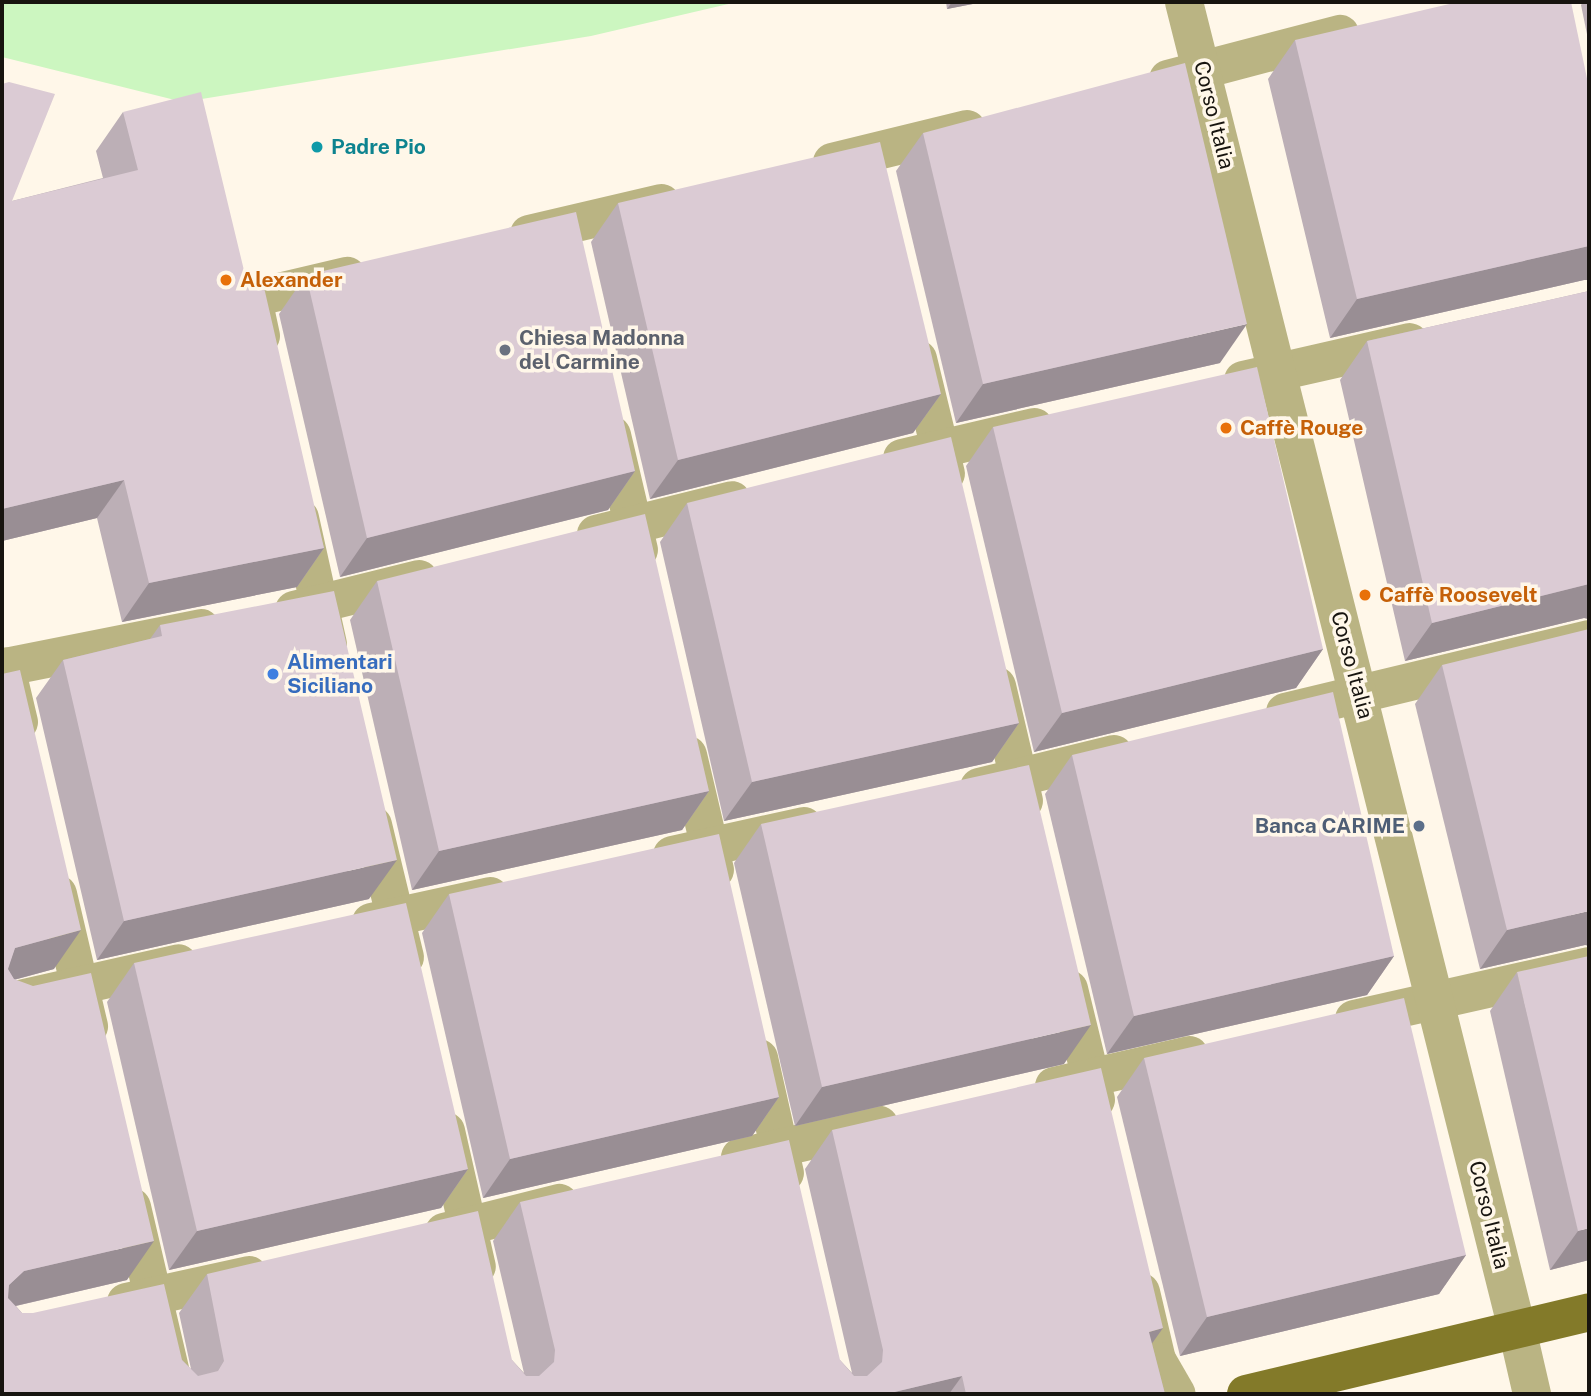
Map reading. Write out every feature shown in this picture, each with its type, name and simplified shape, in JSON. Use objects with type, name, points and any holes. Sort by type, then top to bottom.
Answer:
[{"type":"main road","points":[[1246,1394],[1589,1312]]},
{"type":"street","name":"Corso Italia","points":[[1184,2],[1204,70],[1275,372],[1360,693],[1532,1394]]},
{"type":"street","points":[[1137,86],[1373,26]]},
{"type":"street","points":[[790,172],[1003,120]]},
{"type":"street","points":[[869,153],[879,193]]},
{"type":"street","points":[[497,242],[697,194]]},
{"type":"street","points":[[565,226],[574,267]]},
{"type":"street","points":[[270,378],[253,299],[388,267]]},
{"type":"street","points":[[911,328],[956,515]]},
{"type":"street","points":[[1208,388],[1445,334]]},
{"type":"street","points":[[605,402],[649,592]]},
{"type":"street","points":[[860,469],[1074,418]]},
{"type":"street","points":[[293,485],[318,605],[339,686]]},
{"type":"street","points":[[554,545],[766,492]]},
{"type":"street","points":[[28,760],[3,661],[244,620],[318,605],[450,572]]},
{"type":"street","points":[[1255,719],[1589,639]]},
{"type":"street","points":[[987,646],[1034,843]]},
{"type":"street","points":[[678,713],[725,912]]},
{"type":"street","points":[[938,796],[1150,745]]},
{"type":"street","points":[[365,795],[415,998]]},
{"type":"street","points":[[641,862],[844,817]]},
{"type":"street","points":[[49,852],[98,1065]]},
{"type":"street","points":[[330,931],[532,887]]},
{"type":"street","points":[[1059,947],[1103,1131]]},
{"type":"street","points":[[2,1003],[211,956]]},
{"type":"street","points":[[1316,1027],[1589,966]]},
{"type":"street","points":[[749,1017],[794,1212]]},
{"type":"street","points":[[1023,1093],[1223,1048]]},
{"type":"street","points":[[437,1092],[486,1304]]},
{"type":"street","points":[[698,1168],[915,1117]]},
{"type":"street","points":[[124,1174],[176,1394]]},
{"type":"street","points":[[402,1241],[590,1196]]},
{"type":"street","points":[[1132,1252],[1157,1360],[1177,1394]]},
{"type":"street","points":[[90,1310],[284,1267]]},
{"type":"green space","points":[[2,2],[737,2],[591,36],[183,102],[2,57]]},
{"type":"building","points":[[1458,2],[1571,2],[1589,88],[1589,246],[1357,299],[1295,40]]},
{"type":"building","points":[[1185,63],[1247,324],[983,384],[923,133]]},
{"type":"building","points":[[9,82],[55,94],[12,201],[138,170],[123,112],[201,92],[248,287],[263,283],[324,548],[149,583],[124,480],[2,509],[2,84]]},
{"type":"building","points":[[880,142],[941,394],[678,460],[618,203]]},
{"type":"building","points":[[576,212],[635,471],[367,538],[306,275]]},
{"type":"building","points":[[1589,291],[1589,584],[1432,623],[1367,341]]},
{"type":"building","points":[[1257,367],[1323,649],[1062,713],[993,427]]},
{"type":"building","points":[[951,437],[1019,723],[752,782],[687,503]]},
{"type":"building","points":[[645,514],[709,791],[439,851],[377,581]]},
{"type":"building","points":[[334,591],[397,860],[124,921],[63,660],[162,636],[160,625]]},
{"type":"building","points":[[1589,629],[1589,911],[1507,930],[1442,665]]},
{"type":"building","points":[[20,670],[81,930],[15,948],[8,969],[14,979],[33,986],[91,973],[154,1241],[24,1271],[9,1285],[8,1298],[22,1313],[33,1313],[164,1284],[182,1360],[198,1376],[218,1371],[224,1361],[207,1274],[478,1211],[512,1360],[526,1376],[539,1376],[554,1362],[555,1350],[520,1202],[789,1140],[840,1360],[854,1376],[867,1376],[882,1362],[883,1350],[832,1130],[1101,1068],[1163,1328],[1149,1332],[1165,1394],[966,1394],[962,1376],[886,1394],[2,1394],[2,674]]},
{"type":"building","points":[[1333,692],[1394,956],[1134,1016],[1072,755]]},
{"type":"building","points":[[1029,765],[1091,1025],[822,1087],[761,824]]},
{"type":"building","points":[[719,834],[779,1097],[510,1159],[449,894]]},
{"type":"building","points":[[406,903],[468,1169],[197,1231],[134,963]]},
{"type":"building","points":[[1589,956],[1589,1228],[1578,1231],[1517,972]]},
{"type":"building","points":[[1404,998],[1466,1255],[1207,1317],[1144,1058]]},
{"type":"place","name":"Padre Pio","points":[[317,147]]},
{"type":"place","name":"Alexander","points":[[226,280]]},
{"type":"place","name":"Chiesa Madonna del Carmine","points":[[505,350]]},
{"type":"place","name":"Caffè Rouge","points":[[1226,428]]},
{"type":"place","name":"Caffè Roosevelt","points":[[1365,595]]},
{"type":"place","name":"Alimentari Siciliano","points":[[273,674]]},
{"type":"place","name":"Banca CARIME","points":[[1419,826]]}]
